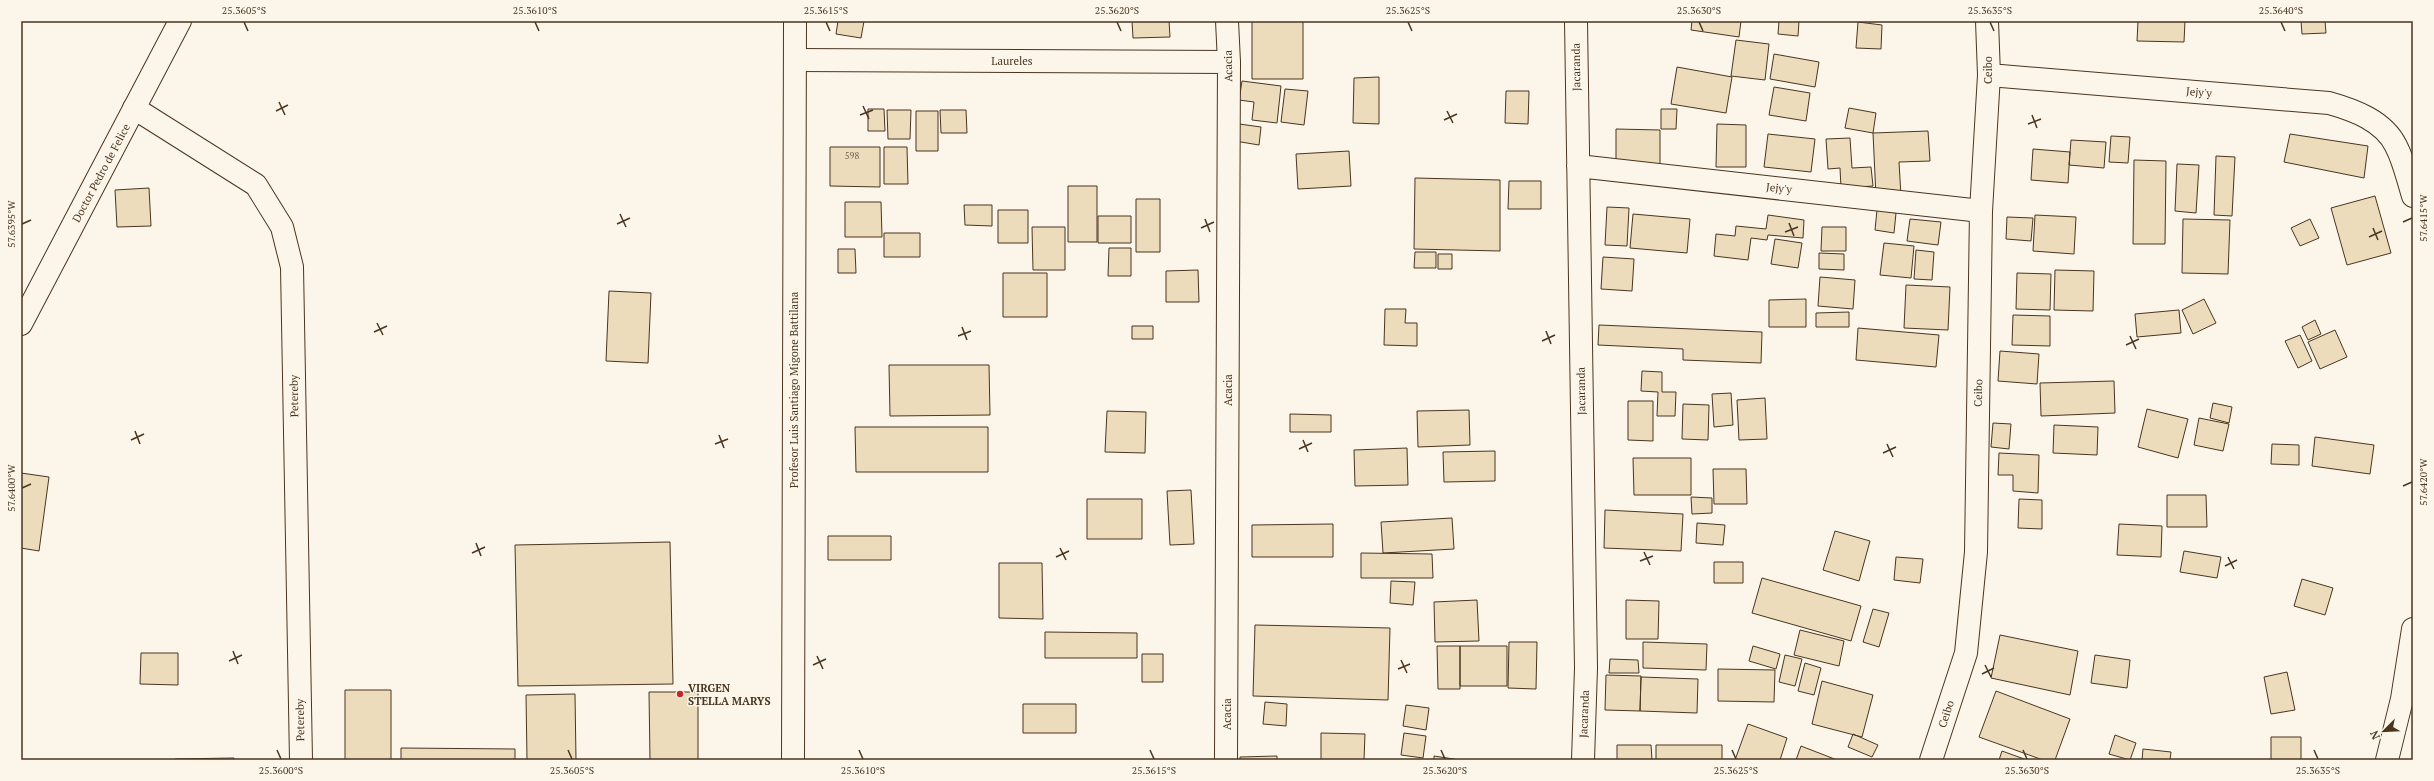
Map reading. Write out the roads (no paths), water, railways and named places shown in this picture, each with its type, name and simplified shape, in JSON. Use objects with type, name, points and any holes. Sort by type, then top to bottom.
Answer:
[{"type":"street","name":"Doctor Pedro de Felice","points":[[21,324],[180,21]]},
{"type":"street","name":"Profesor Luis Santiago Migone Battilana","points":[[793,760],[794,21]]},
{"type":"street","name":"Acacia","points":[[1226,760],[1229,62],[1227,21]]},
{"type":"street","name":"Jacaranda","points":[[1576,21],[1586,668],[1583,760]]},
{"type":"street","name":"Ceibo","points":[[1931,760],[1966,653],[1975,560],[1981,211],[1989,75],[1987,21]]},
{"type":"street","name":"Laureles","points":[[795,60],[1229,62]]},
{"type":"street","name":"Jejy'y","points":[[1989,75],[2329,103],[2353,110],[2377,124],[2396,145],[2413,196]]},
{"type":"street","name":"Petereby","points":[[134,108],[256,185],[282,227],[292,267],[301,760]]},
{"type":"street","name":"Jejy'y","points":[[1578,166],[1981,211]]},
{"type":"street","points":[[2387,760],[2402,699],[2413,629]]},
{"type":"place","name":"VIRGEN STELLA MARYS","points":[[680,694]]}]
